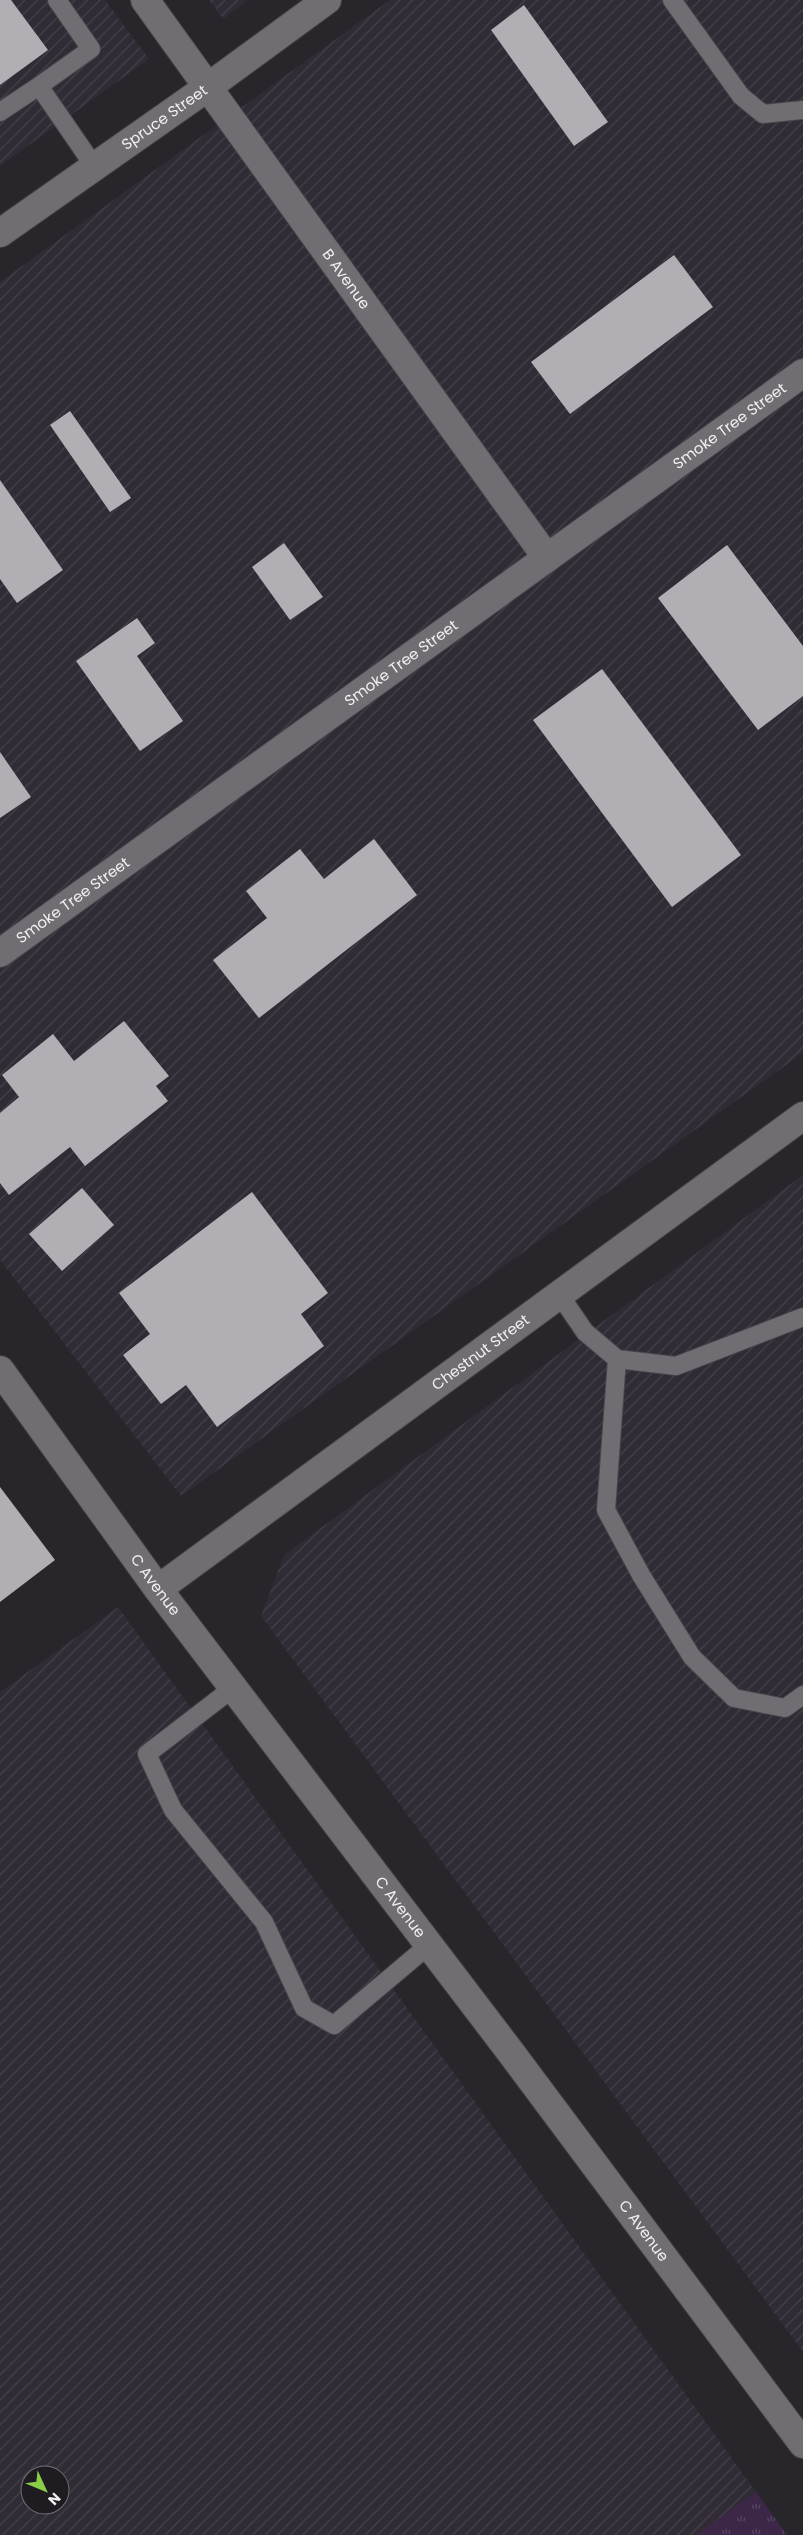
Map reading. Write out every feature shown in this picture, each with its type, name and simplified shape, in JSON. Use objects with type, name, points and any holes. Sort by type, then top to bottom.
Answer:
[{"type":"street","name":"B Avenue","points":[[145,0],[547,558]]},
{"type":"street","name":"Spruce Street","points":[[0,233],[208,87],[327,0]]},
{"type":"street","name":"Smoke Tree Street","points":[[0,953],[803,373]]},
{"type":"street","name":"Chestnut Street","points":[[158,1589],[803,1116]]},
{"type":"street","name":"C Avenue","points":[[0,1370],[158,1589],[429,1945],[803,2444]]},
{"type":"lane","points":[[0,112],[91,49],[57,0]]},
{"type":"lane","points":[[672,0],[741,96],[763,114],[803,110]]},
{"type":"lane","points":[[39,86],[94,166]]},
{"type":"lane","points":[[559,1294],[585,1332],[617,1359],[676,1366],[803,1317]]},
{"type":"lane","points":[[617,1359],[606,1510],[642,1575],[692,1657],[734,1698],[785,1708],[803,1695]]},
{"type":"lane","points":[[234,1688],[147,1754],[173,1810],[264,1922],[304,2008],[334,2025],[429,1945]]},
{"type":"shaded area","points":[[0,0],[105,0],[149,59],[0,166]]},
{"type":"shaded area","points":[[209,0],[248,0],[223,19]]},
{"type":"shaded area","points":[[390,0],[803,0],[803,1053],[181,1496],[0,1260],[0,282]]},
{"type":"shaded area","points":[[803,1175],[803,2352],[261,1616],[284,1555]]},
{"type":"shaded area","points":[[118,1607],[756,2492],[697,2535],[0,2535],[0,1692]]},
{"type":"green space","points":[[756,2492],[787,2535],[697,2535]]},
{"type":"building","points":[[0,0],[11,0],[48,50],[0,85]]},
{"type":"building","points":[[524,5],[608,122],[574,146],[491,30]]},
{"type":"building","points":[[674,255],[713,307],[570,414],[531,362]]},
{"type":"building","points":[[70,411],[131,498],[110,512],[50,425]]},
{"type":"building","points":[[0,480],[63,570],[17,603],[0,579]]},
{"type":"building","points":[[284,543],[323,597],[290,620],[252,567]]},
{"type":"building","points":[[727,545],[803,646],[803,696],[758,730],[658,598]]},
{"type":"building","points":[[137,618],[155,643],[137,656],[183,721],[140,751],[76,661]]},
{"type":"building","points":[[602,669],[741,855],[672,907],[533,720]]},
{"type":"building","points":[[0,752],[31,797],[0,818]]},
{"type":"building","points":[[374,839],[417,895],[259,1018],[213,960],[267,918],[246,891],[300,849],[324,879]]},
{"type":"building","points":[[124,1021],[169,1076],[156,1086],[168,1101],[85,1166],[70,1147],[9,1195],[0,1183],[0,1113],[19,1097],[2,1075],[53,1034],[74,1061]]},
{"type":"building","points":[[82,1188],[114,1225],[62,1271],[29,1234]]},
{"type":"building","points":[[252,1192],[328,1293],[301,1314],[324,1346],[217,1427],[186,1385],[161,1404],[123,1355],[150,1334],[119,1293]]},
{"type":"building","points":[[0,1487],[55,1560],[0,1602]]}]
